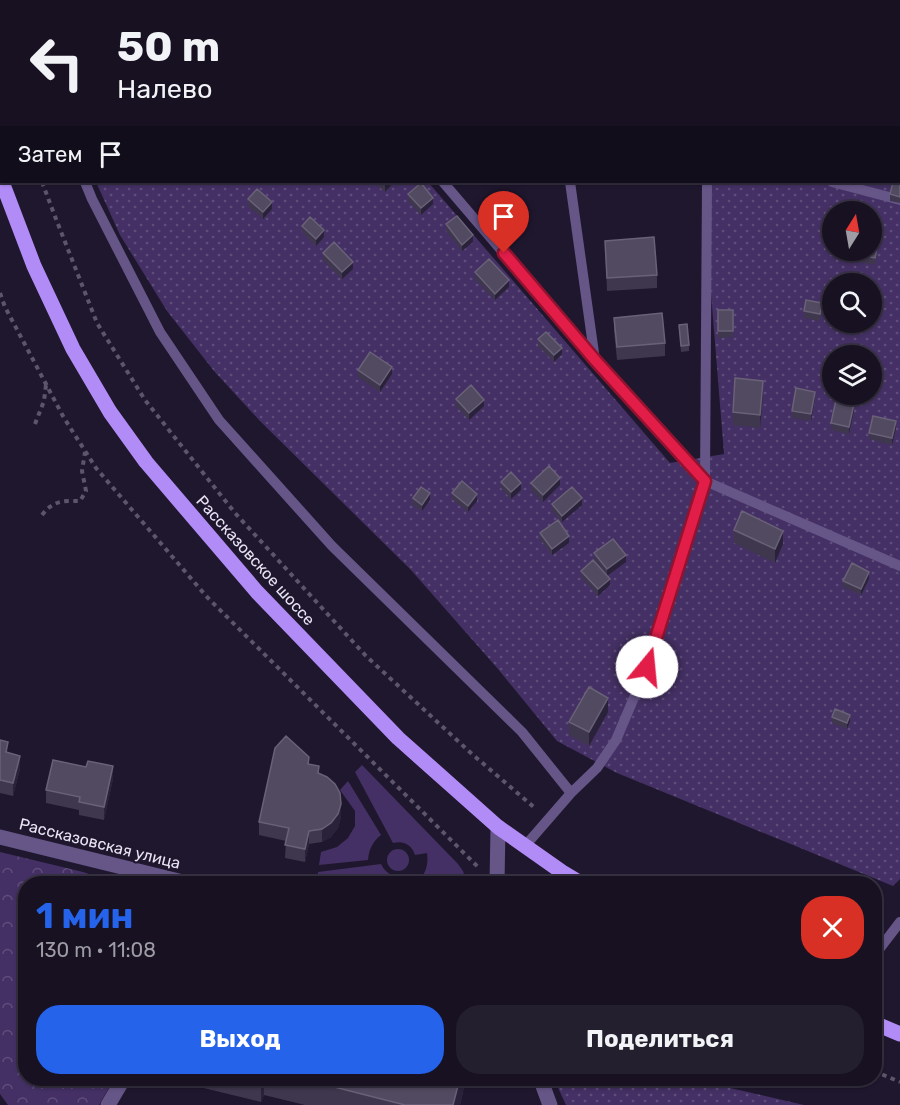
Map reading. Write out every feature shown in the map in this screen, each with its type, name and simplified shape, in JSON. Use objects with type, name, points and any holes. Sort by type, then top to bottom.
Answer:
[{"type":"main road","name":"Рассказовское шоссе","points":[[3,183],[34,266],[73,349],[110,412],[146,462],[257,592],[398,738],[498,827],[569,876]]},
{"type":"main road","points":[[882,1026],[900,1034]]},
{"type":"street","points":[[492,876],[498,827]]},
{"type":"street","name":"Рассказовская улица","points":[[0,837],[158,876]]},
{"type":"street","points":[[108,1105],[119,1086]]},
{"type":"street","points":[[543,1086],[550,1105]]},
{"type":"lane","points":[[85,183],[160,332],[219,420],[332,546],[522,732],[571,793]]},
{"type":"lane","points":[[444,183],[595,360],[705,481],[900,566]]},
{"type":"lane","points":[[570,183],[595,360]]},
{"type":"lane","points":[[525,846],[571,793],[597,768],[616,740],[647,667],[705,481],[707,183]]},
{"type":"lane","points":[[836,183],[900,200]]},
{"type":"lane","points":[[882,946],[900,922]]},
{"type":"path","points":[[42,183],[97,323],[145,400],[235,513],[366,656],[472,754],[548,819]]},
{"type":"path","points":[[0,293],[5,307],[64,418],[96,468],[207,597],[489,876]]},
{"type":"path","points":[[35,424],[44,401],[46,384]]},
{"type":"path","points":[[42,515],[51,505],[63,501],[80,501],[86,491],[82,471],[85,451]]},
{"type":"path","points":[[882,1074],[900,1082]]},
{"type":"green space","points":[[96,183],[429,183],[670,463],[724,454],[702,183],[900,183],[900,879],[893,886],[882,881],[882,876],[869,876],[617,773],[557,741],[498,669],[411,570],[260,421],[214,371],[167,311],[120,235]]},
{"type":"green space","points":[[362,765],[458,864],[465,876],[423,876],[426,870],[427,853],[415,855],[407,844],[393,843],[355,772]]},
{"type":"green space","points":[[348,781],[381,835],[372,846],[368,860],[319,865],[321,852],[337,847],[348,838],[355,826],[355,811],[340,790]]},
{"type":"green space","points":[[398,849],[408,856],[409,860],[402,870],[398,871],[388,864],[387,860],[394,850]]},
{"type":"green space","points":[[0,852],[95,876],[18,876],[18,1086],[110,1086],[99,1105],[8,1105],[0,1094]]},
{"type":"green space","points":[[381,864],[385,870],[397,876],[318,876],[318,872]]},
{"type":"green space","points":[[557,1086],[721,1086],[804,1105],[566,1105]]},
{"type":"building","points":[[421,183],[433,198],[421,208],[408,194]]},
{"type":"building","points":[[893,183],[900,183],[900,197],[890,194]]},
{"type":"building","points":[[257,189],[272,202],[263,212],[248,199]]},
{"type":"building","points":[[457,216],[473,235],[462,245],[446,224]]},
{"type":"building","points":[[310,217],[324,230],[316,239],[302,226]]},
{"type":"building","points":[[654,237],[657,275],[607,278],[605,241]]},
{"type":"building","points":[[334,242],[353,262],[342,272],[323,253]]},
{"type":"building","points":[[489,259],[509,280],[495,294],[475,272]]},
{"type":"building","points":[[806,300],[822,303],[820,314],[804,311]]},
{"type":"building","points":[[718,310],[733,310],[733,331],[718,331]]},
{"type":"building","points":[[662,313],[665,343],[617,347],[614,318]]},
{"type":"building","points":[[687,324],[689,345],[681,346],[679,325]]},
{"type":"building","points":[[546,332],[562,348],[554,355],[538,339]]},
{"type":"building","points":[[370,352],[392,367],[380,385],[358,370]]},
{"type":"building","points":[[735,378],[763,381],[760,415],[733,412]]},
{"type":"building","points":[[471,385],[484,400],[469,413],[456,399]]},
{"type":"building","points":[[796,388],[815,392],[811,414],[792,411]]},
{"type":"building","points":[[835,405],[854,405],[849,427],[831,423]]},
{"type":"building","points":[[873,416],[896,421],[892,438],[869,433]]},
{"type":"building","points":[[549,466],[560,478],[543,495],[531,483]]},
{"type":"building","points":[[511,472],[521,483],[511,492],[501,482]]},
{"type":"building","points":[[462,481],[477,494],[468,506],[452,493]]},
{"type":"building","points":[[421,487],[430,493],[422,505],[413,498]]},
{"type":"building","points":[[572,487],[582,498],[562,516],[552,504]]},
{"type":"building","points":[[742,511],[783,531],[775,549],[734,530]]},
{"type":"building","points":[[558,520],[569,536],[552,549],[540,533]]},
{"type":"building","points":[[613,539],[626,555],[607,569],[594,553]]},
{"type":"building","points":[[593,560],[610,579],[598,589],[581,571]]},
{"type":"building","points":[[852,563],[869,572],[861,589],[843,581]]},
{"type":"building","points":[[589,687],[608,698],[589,732],[569,722]]},
{"type":"building","points":[[835,709],[850,715],[847,723],[832,717]]},
{"type":"building","points":[[286,736],[309,757],[308,764],[319,766],[318,773],[335,784],[340,793],[341,804],[338,814],[322,829],[309,831],[305,849],[285,845],[289,828],[259,822],[275,748]]},
{"type":"building","points":[[0,740],[8,742],[6,752],[20,756],[13,783],[0,780]]},
{"type":"building","points":[[53,760],[86,767],[88,761],[113,766],[104,807],[79,802],[80,797],[46,790]]},
{"type":"building","points":[[330,1086],[458,1086],[453,1105],[405,1105]]},
{"type":"route","points":[[504,253],[595,360],[705,481],[647,667]]}]
